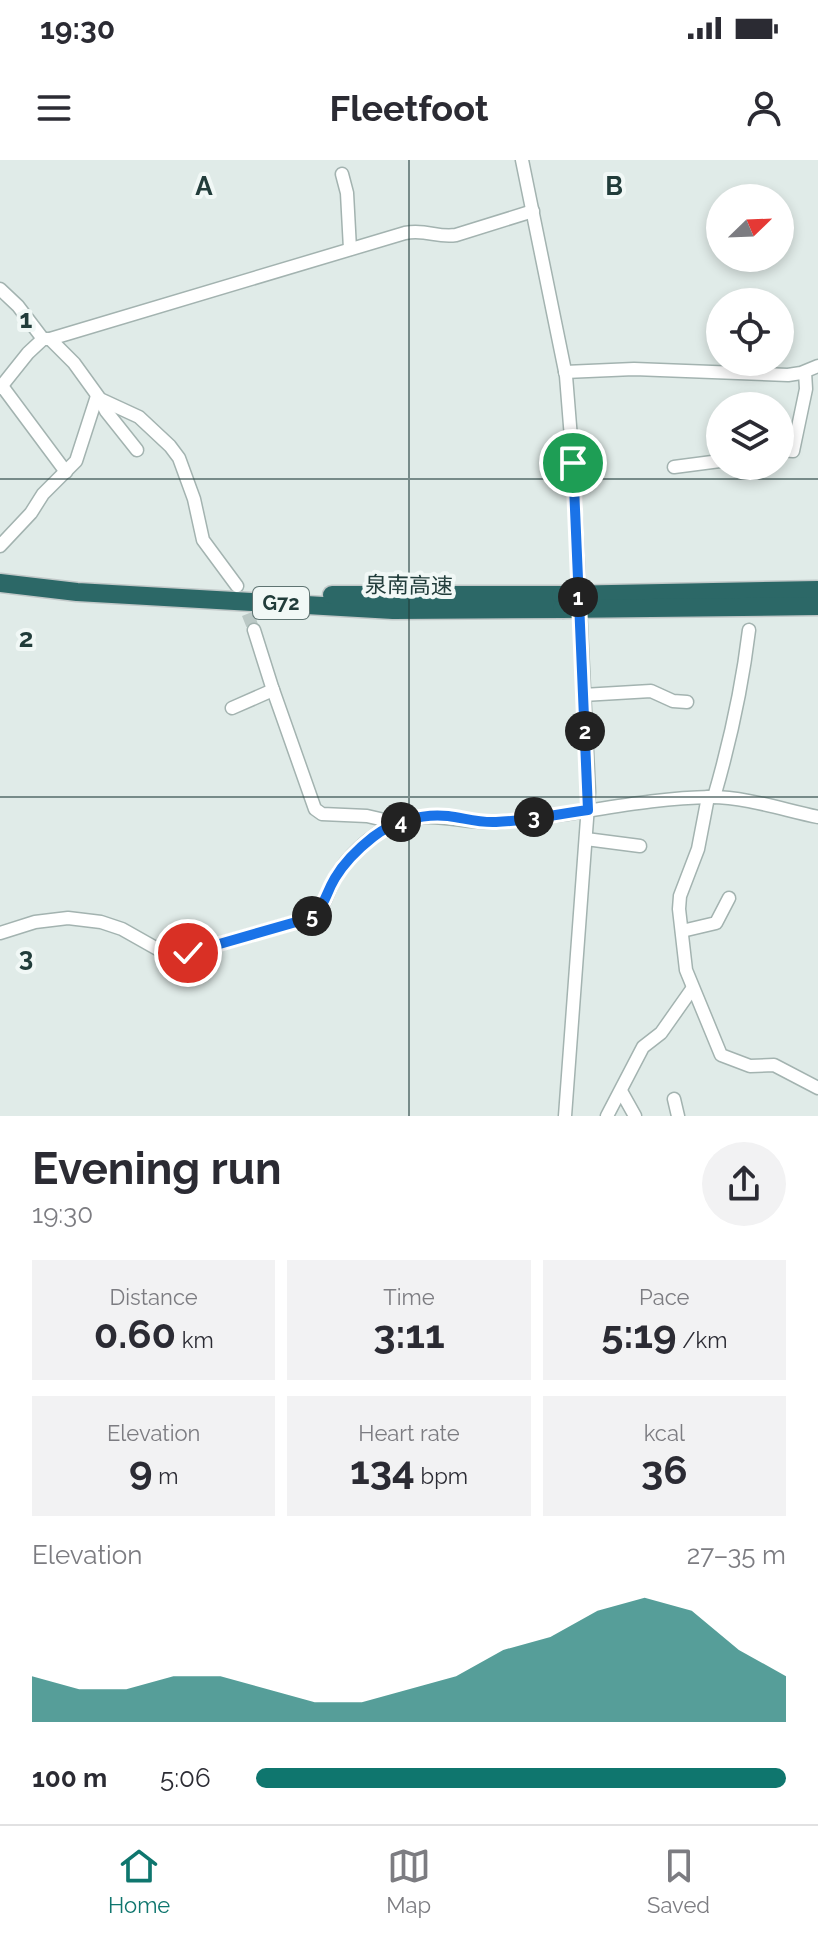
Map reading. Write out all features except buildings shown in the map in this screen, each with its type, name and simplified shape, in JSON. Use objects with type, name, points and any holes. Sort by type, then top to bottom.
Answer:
[{"type":"highway","name":"泉南高速","points":[[0,573],[223,592],[818,606]]},
{"type":"highway","name":"泉南高速","points":[[0,583],[77,592],[393,610],[818,590]]},
{"type":"street","points":[[522,160],[565,372],[573,463],[588,810],[565,1116]]},
{"type":"street","points":[[342,174],[347,193],[350,249]]},
{"type":"street","points":[[66,472],[1,387],[28,353],[46,339],[421,230],[456,235],[533,211]]},
{"type":"street","points":[[0,289],[46,339],[74,363],[137,450]]},
{"type":"street","points":[[565,372],[634,369],[788,375],[818,366]]},
{"type":"street","points":[[794,446],[806,389],[805,372]]},
{"type":"street","points":[[0,546],[31,513],[43,494],[76,461],[99,397]]},
{"type":"street","points":[[99,397],[139,417],[179,458],[194,499],[203,540],[237,586]]},
{"type":"street","points":[[674,467],[706,463]]},
{"type":"street","points":[[254,630],[315,809],[322,814],[380,819],[390,827]]},
{"type":"street","points":[[749,630],[731,740],[711,797],[698,849],[680,896],[686,970],[721,1055],[750,1066],[774,1065],[816,1085]]},
{"type":"street","points":[[232,708],[273,690]]},
{"type":"street","points":[[583,695],[651,691],[673,701],[687,702]]},
{"type":"street","points":[[0,933],[35,922],[68,918],[101,922],[122,929],[161,951],[188,953],[315,914],[323,906],[336,876],[356,852],[390,827],[424,816],[498,822],[711,797],[818,817]]},
{"type":"street","points":[[586,839],[640,846]]},
{"type":"street","points":[[682,931],[716,923],[729,898]]},
{"type":"street","points":[[607,1116],[643,1047],[661,1033],[692,989]]},
{"type":"street","points":[[621,1091],[635,1116]]},
{"type":"street","points":[[674,1099],[678,1116]]},
{"type":"tunnel","points":[[241,597],[254,630]]},
{"type":"route","points":[[188,953],[315,914],[323,906],[336,876],[356,852],[393,825],[424,816],[498,822],[588,810],[573,463]]}]
